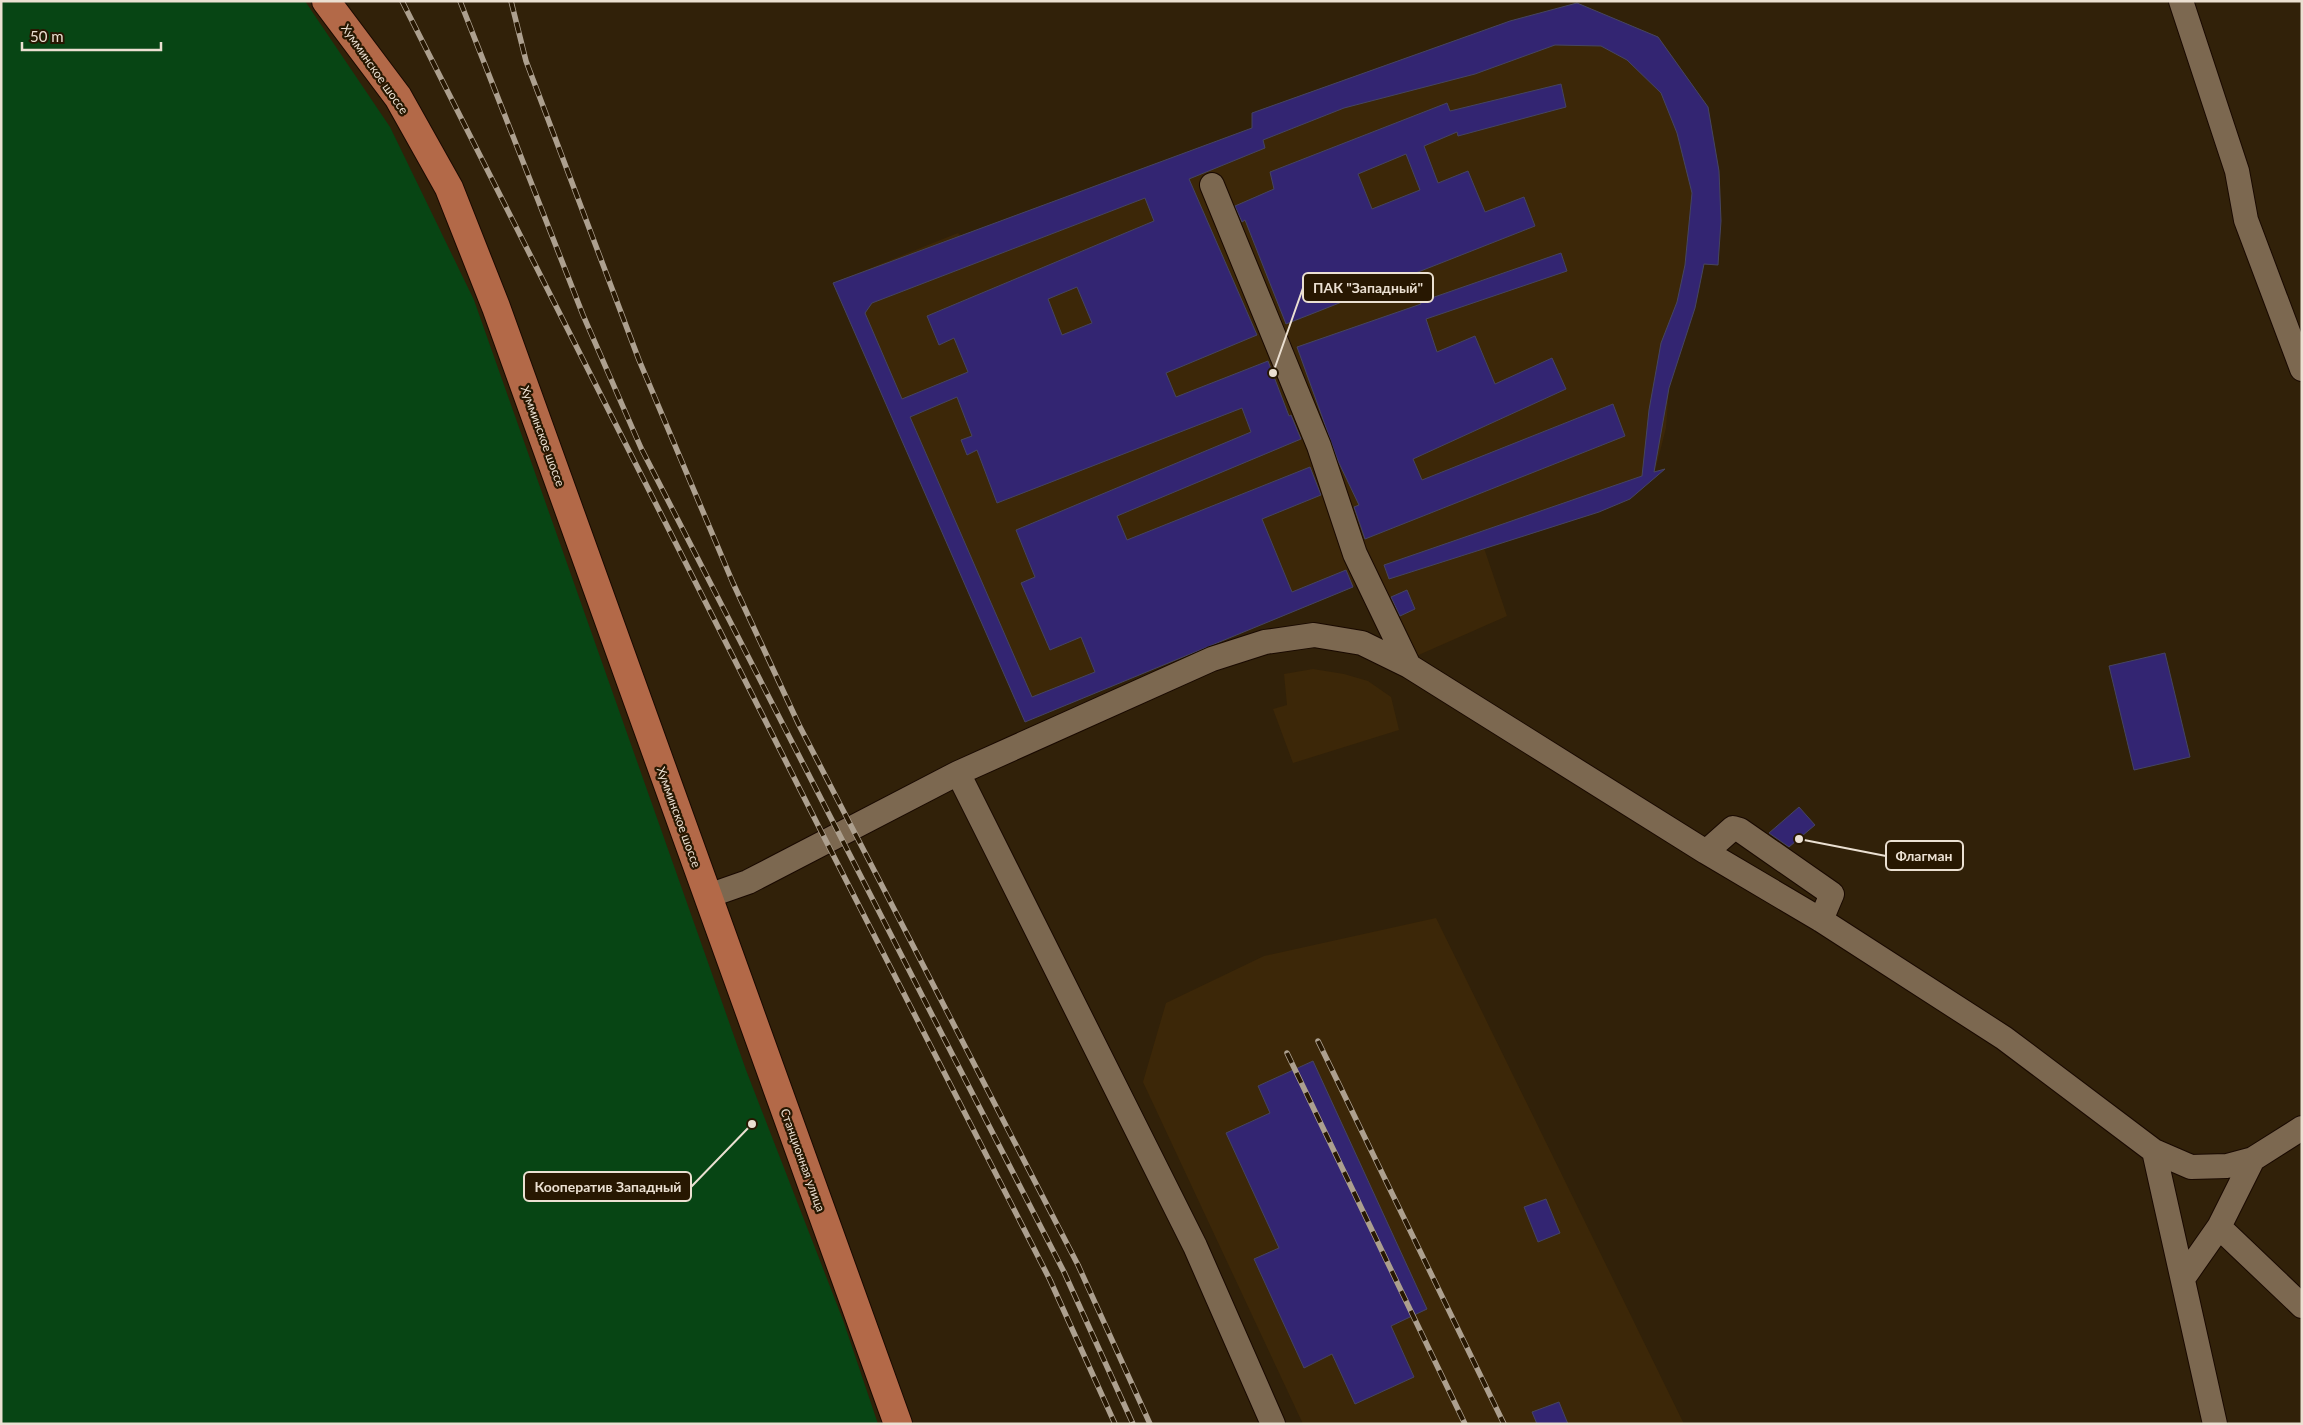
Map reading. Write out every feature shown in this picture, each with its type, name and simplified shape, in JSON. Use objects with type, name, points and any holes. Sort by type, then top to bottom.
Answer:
[{"type":"main road","name":"Хумминское шоссе","points":[[326,1],[398,97],[449,188],[496,307],[708,896]]},
{"type":"main road","name":"Станционная улица","points":[[708,896],[898,1424]]},
{"type":"street","points":[[2181,1],[2236,171],[2246,220],[2302,369]]},
{"type":"street","points":[[1212,185],[1319,446],[1356,554],[1409,666]]},
{"type":"street","points":[[708,896],[748,882],[958,773],[1212,659],[1265,642],[1314,635],[1362,643],[1409,666],[1706,852],[1821,920],[2004,1038],[2154,1151],[2191,1167],[2227,1166],[2253,1158],[2302,1128]]},
{"type":"street","points":[[958,773],[1195,1246],[1273,1424]]},
{"type":"street","points":[[1706,852],[1733,828],[1740,830],[1832,894],[1821,920]]},
{"type":"street","points":[[2154,1151],[2184,1276],[2215,1424]]},
{"type":"street","points":[[2184,1276],[2219,1227],[2253,1158]]},
{"type":"street","points":[[2219,1227],[2302,1306]]},
{"type":"shaded area","points":[[1577,3],[1659,37],[1708,107],[1720,177],[1721,221],[1718,265],[1704,265],[1695,308],[1669,388],[1666,428],[1653,479],[1630,499],[1599,512],[1484,548],[1507,616],[1414,657],[1376,577],[1025,722],[833,283],[958,233],[967,243],[1252,128],[1252,113],[1510,21]]},
{"type":"shaded area","points":[[1313,669],[1344,674],[1368,681],[1391,697],[1399,730],[1293,763],[1273,709],[1287,705],[1284,674]]},
{"type":"shaded area","points":[[1436,918],[1684,1424],[1303,1424],[1143,1082],[1166,1003],[1264,956]]},
{"type":"green space","points":[[1,1],[305,1],[390,127],[474,300],[746,1070],[843,1320],[878,1424],[1,1424]]},
{"type":"building","points":[[1577,3],[1658,37],[1708,107],[1719,171],[1721,221],[1718,265],[1704,264],[1695,308],[1669,388],[1654,472],[1665,469],[1630,499],[1599,512],[1389,579],[1384,565],[1642,476],[1649,410],[1661,343],[1677,302],[1685,265],[1692,193],[1677,133],[1661,93],[1627,60],[1601,46],[1555,45],[1475,74],[1344,108],[1263,140],[1265,148],[1189,179],[1257,335],[1166,373],[1176,397],[1268,361],[1289,416],[1291,415],[1301,439],[1117,516],[1127,540],[1310,467],[1321,495],[1262,519],[1292,592],[1346,570],[1353,587],[1025,722],[833,283],[1252,128],[1252,113],[1510,21]],"holes":[[[1145,198],[1154,221],[927,316],[939,345],[954,338],[968,372],[902,399],[865,313],[872,303]],[[1077,287],[1092,323],[1062,335],[1048,299]],[[957,397],[972,436],[961,440],[967,455],[977,450],[997,503],[1242,408],[1251,432],[1016,530],[1035,577],[1021,583],[1050,650],[1081,637],[1095,672],[1032,697],[910,417]]]},
{"type":"building","points":[[1561,84],[1566,107],[1458,136],[1457,132],[1424,146],[1438,183],[1468,171],[1485,212],[1524,197],[1535,226],[1286,324],[1245,220],[1242,222],[1235,206],[1274,189],[1270,172],[1447,103],[1450,111]],"holes":[[[1406,154],[1420,190],[1372,209],[1358,174]]]},
{"type":"building","points":[[1561,253],[1567,271],[1426,319],[1437,352],[1475,336],[1495,384],[1552,358],[1566,389],[1413,459],[1422,480],[1613,404],[1625,436],[1365,539],[1354,507],[1359,505],[1338,461],[1297,347]]},
{"type":"building","points":[[1407,590],[1415,609],[1400,616],[1391,597]]},
{"type":"building","points":[[2165,653],[2190,757],[2134,770],[2109,666]]},
{"type":"building","points":[[1799,807],[1815,825],[1789,847],[1769,833]]},
{"type":"building","points":[[1313,1061],[1427,1309],[1391,1326],[1414,1377],[1355,1404],[1332,1354],[1304,1368],[1254,1259],[1279,1248],[1226,1133],[1270,1113],[1258,1086]]},
{"type":"building","points":[[1546,1199],[1560,1233],[1538,1242],[1524,1207]]},
{"type":"building","points":[[1559,1402],[1568,1424],[1537,1424],[1532,1412]]},
{"type":"railway","points":[[402,1],[1050,1280],[1115,1424]]},
{"type":"railway","points":[[460,1],[583,315],[641,448],[1064,1272],[1133,1424]]},
{"type":"railway","points":[[511,1],[526,61],[639,360],[733,583],[799,725],[1078,1265],[1150,1424]]},
{"type":"railway","points":[[1318,1041],[1504,1424]]},
{"type":"railway","points":[[1287,1053],[1465,1424]]},
{"type":"place","name":"ПАК \"Западный\"","points":[[1273,373]]},
{"type":"place","name":"Флагман","points":[[1799,839]]},
{"type":"place","name":"Кооператив Западный","points":[[752,1124]]}]
